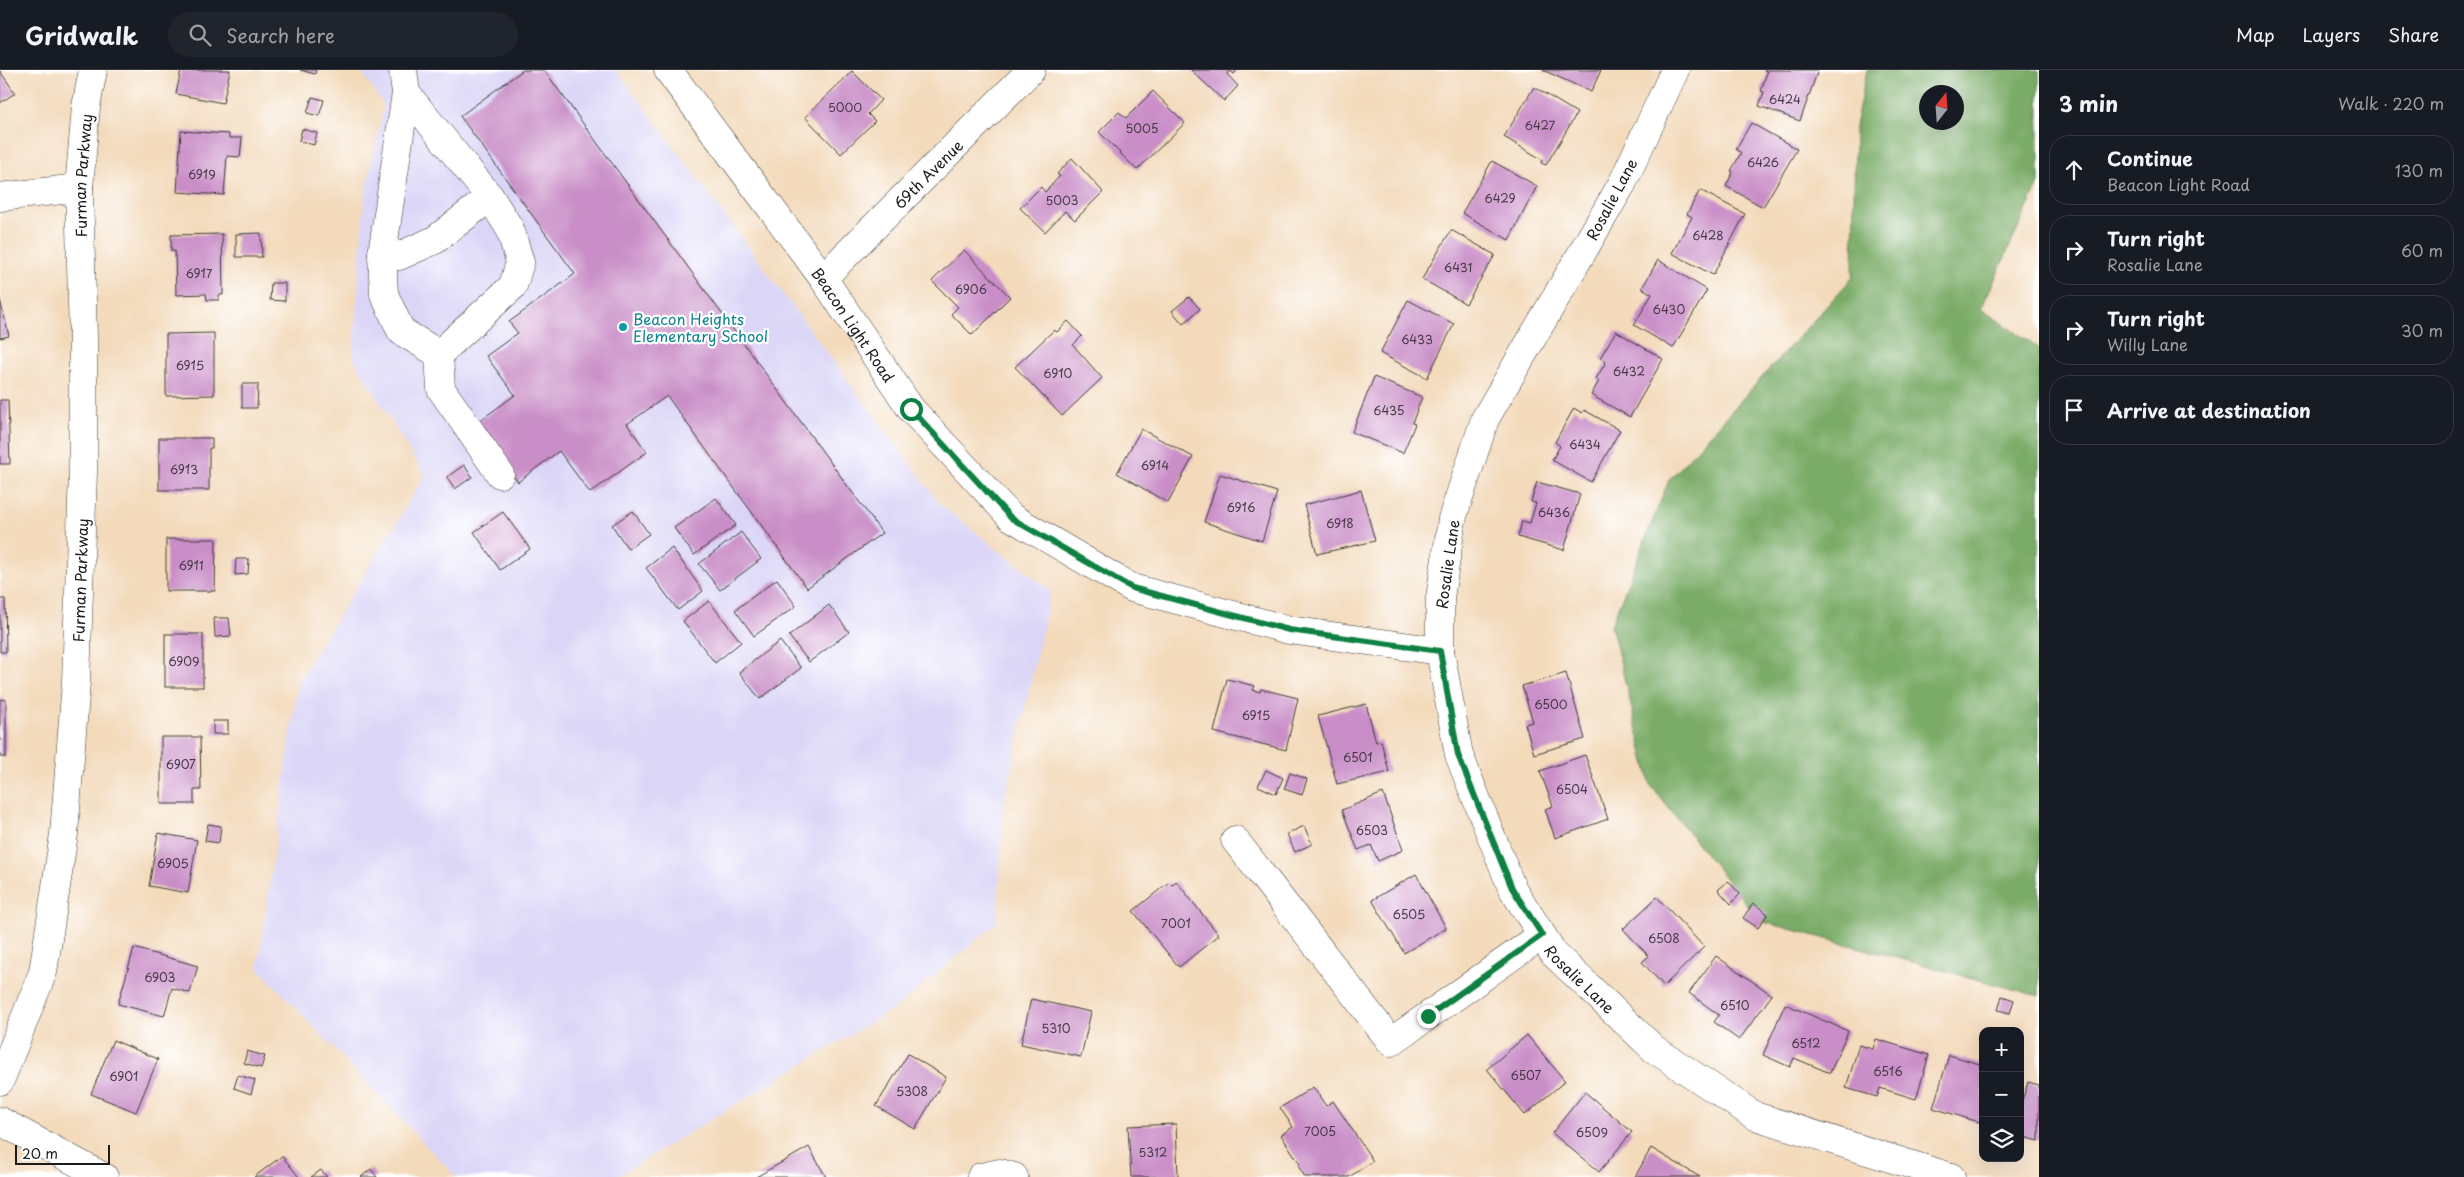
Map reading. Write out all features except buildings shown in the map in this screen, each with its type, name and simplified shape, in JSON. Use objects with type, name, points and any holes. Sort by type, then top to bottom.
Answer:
[{"type":"street","name":"Furman Parkway","points":[[0,1081],[43,972],[64,825],[76,682],[83,472],[83,338],[78,188],[86,107],[93,70]]},
{"type":"street","name":"Beacon Light Road","points":[[668,70],[823,278],[911,409],[1011,518],[1132,588],[1289,630],[1440,651]]},
{"type":"street","name":"69th Avenue","points":[[823,278],[1031,70]]},
{"type":"street","name":"Rosalie Lane","points":[[1675,70],[1622,184],[1485,419],[1452,519],[1440,598],[1440,651],[1458,755],[1512,888],[1554,954],[1654,1049],[1755,1116],[1951,1177]]},
{"type":"street","points":[[404,81],[490,197],[510,229],[520,262],[513,286],[439,354]]},
{"type":"street","points":[[404,81],[382,254],[384,294],[401,331],[439,354]]},
{"type":"street","points":[[0,197],[78,188]]},
{"type":"street","points":[[382,254],[399,256],[435,240],[490,197]]},
{"type":"street","points":[[439,354],[441,389],[500,474]]},
{"type":"street","points":[[1235,840],[1391,1042],[1542,935]]},
{"type":"street","points":[[0,1121],[104,1177]]},
{"type":"street","points":[[981,1177],[1000,1173],[1014,1177]]},
{"type":"shaded area","points":[[360,70],[616,70],[941,505],[1051,591],[1004,802],[997,923],[898,1006],[616,1177],[456,1177],[258,968],[298,682],[425,476],[353,358],[364,200],[384,105]]},
{"type":"green space","points":[[1867,70],[2039,70],[2039,183],[1981,309],[2039,348],[2039,996],[1760,921],[1651,786],[1611,625],[1669,480],[1853,277],[1855,126]]},
{"type":"place","name":"Beacon Heights Elementary School","points":[[623,327]]},
{"type":"route","points":[[911,409],[1011,518],[1132,588],[1289,630],[1440,651],[1458,755],[1512,888],[1542,935],[1428,1016]]}]
